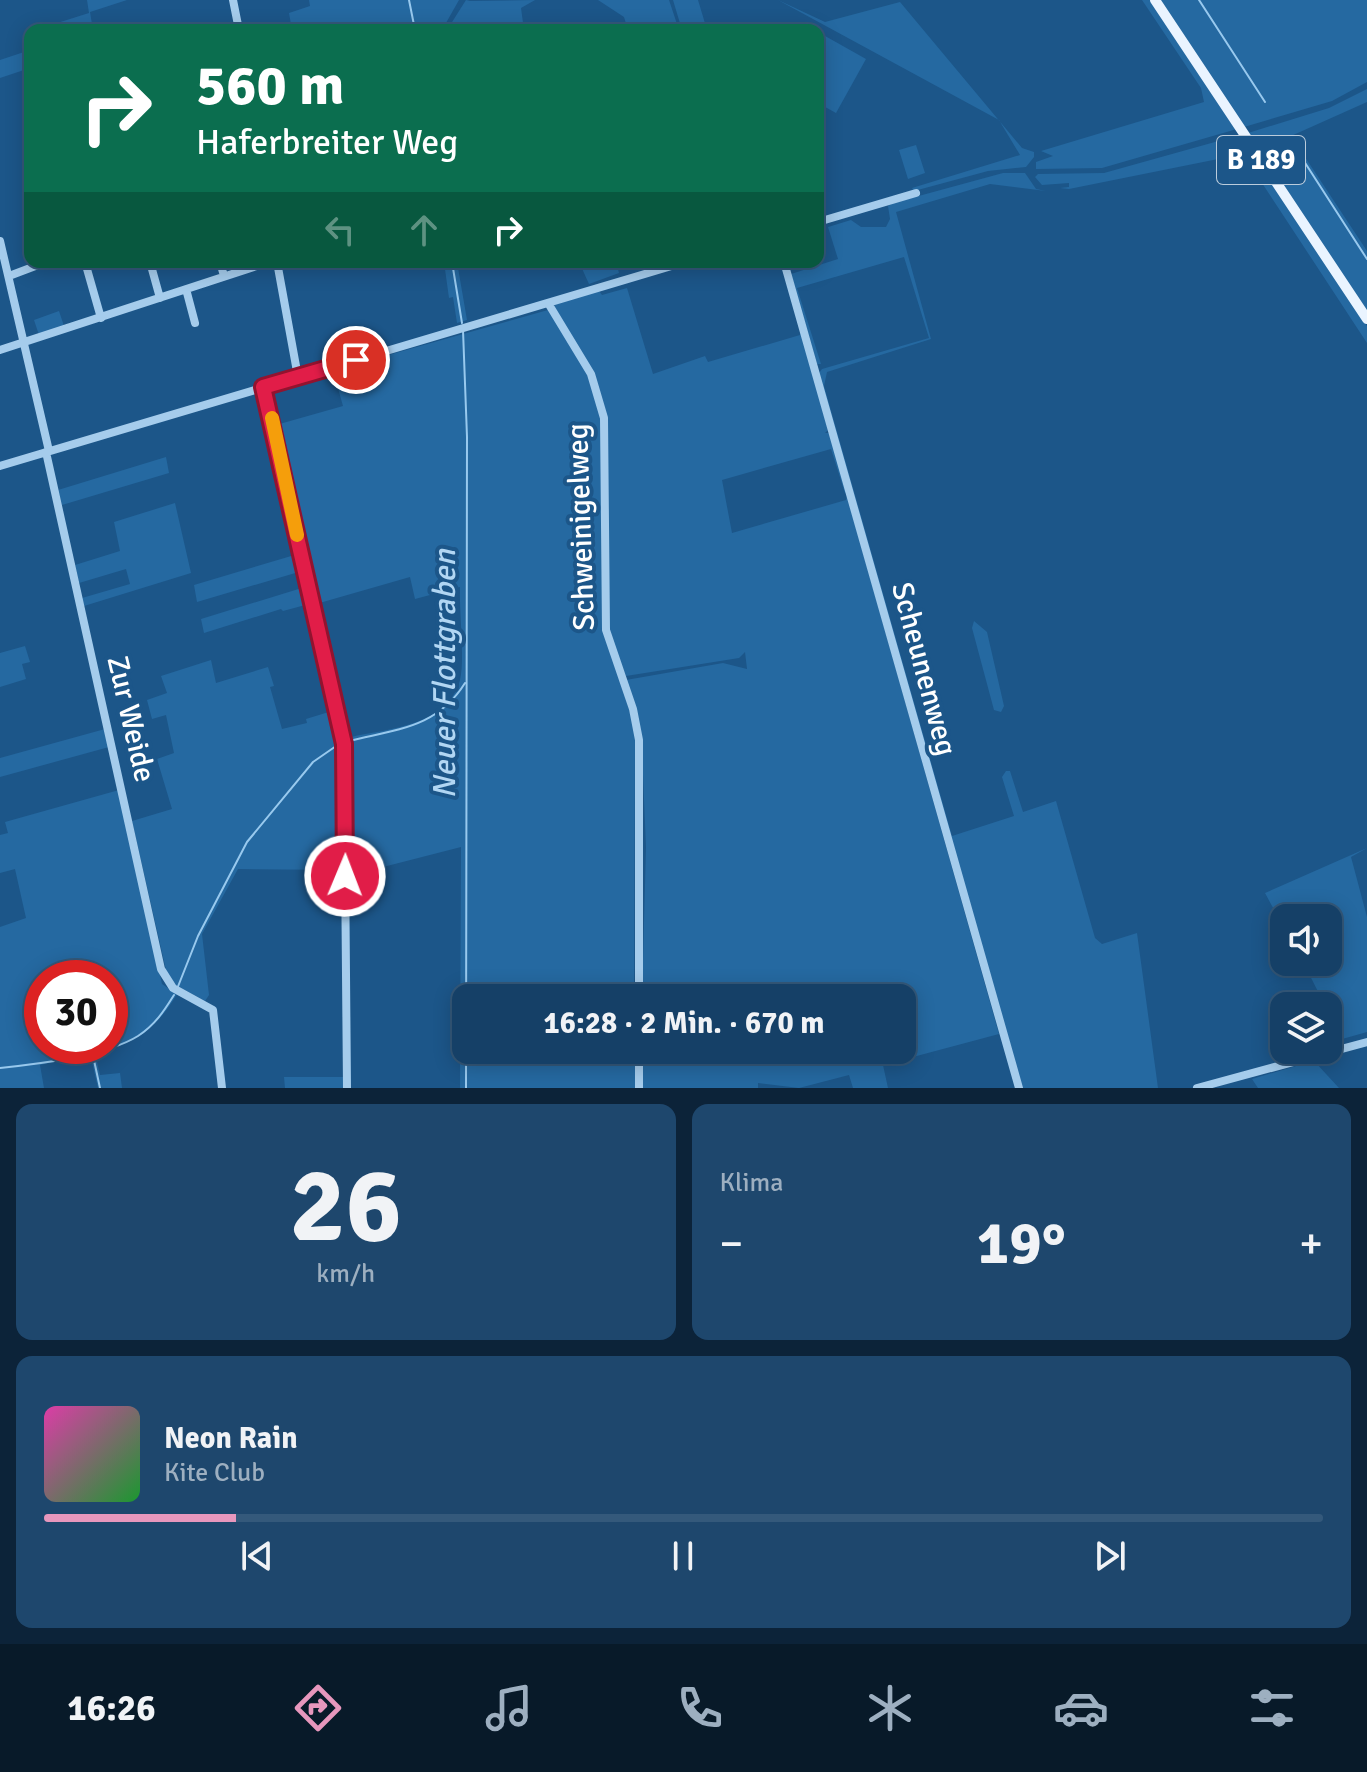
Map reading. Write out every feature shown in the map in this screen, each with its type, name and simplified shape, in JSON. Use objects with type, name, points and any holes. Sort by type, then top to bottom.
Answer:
[{"type":"main road","name":"B 189","points":[[1155,0],[1367,319]]},
{"type":"street","points":[[233,0],[238,24]]},
{"type":"street","points":[[824,220],[916,193]]},
{"type":"street","name":"Zur Weide","points":[[0,241],[161,969],[176,989],[213,1010],[222,1088]]},
{"type":"street","points":[[9,276],[30,268]]},
{"type":"street","points":[[87,268],[101,318]]},
{"type":"street","points":[[152,268],[160,298]]},
{"type":"street","points":[[222,268],[224,276]]},
{"type":"street","points":[[0,350],[250,268]]},
{"type":"street","points":[[278,268],[298,377]]},
{"type":"street","points":[[0,466],[665,268]]},
{"type":"street","name":"Scheunenweg","points":[[786,268],[1019,1088]]},
{"type":"street","points":[[186,289],[195,323]]},
{"type":"street","name":"Schweinigelweg","points":[[548,303],[591,374],[605,426],[606,630],[633,709],[639,740],[639,984]]},
{"type":"street","points":[[263,387],[345,750],[347,1088]]},
{"type":"street","points":[[1197,1088],[1367,1042]]},
{"type":"street","points":[[639,1064],[639,1088]]},
{"type":"shaded area","points":[[87,0],[127,0],[90,12],[92,24],[54,24],[89,13]]},
{"type":"shaded area","points":[[309,0],[459,0],[445,24],[291,24],[289,13],[310,6]]},
{"type":"shaded area","points":[[466,0],[535,0],[521,8],[523,24],[451,24]]},
{"type":"shaded area","points":[[598,0],[669,0],[677,24],[626,24],[624,17]]},
{"type":"shaded area","points":[[673,0],[698,0],[705,24],[680,24]]},
{"type":"shaded area","points":[[778,0],[825,22],[900,2],[998,120],[824,24]]},
{"type":"shaded area","points":[[1142,0],[1151,0],[1237,129],[1102,168],[1036,169],[1036,162],[1053,156],[1041,151],[1204,102],[1201,88]]},
{"type":"shaded area","points":[[1160,0],[1367,0],[1367,82],[1332,101],[1244,127]]},
{"type":"shaded area","points":[[824,35],[866,59],[836,113],[824,106]]},
{"type":"shaded area","points":[[24,52],[24,70],[0,78],[0,60]]},
{"type":"shaded area","points":[[1367,89],[1367,102],[1291,136],[1367,251],[1367,312],[1248,133],[1329,108]]},
{"type":"shaded area","points":[[1000,122],[1022,148],[1034,152],[1026,167],[988,171],[914,191],[912,188],[1020,155]]},
{"type":"shaded area","points":[[1240,135],[1367,326],[1367,343],[1243,154],[1069,189],[1060,188],[1069,187],[1069,183],[1042,185],[1035,177],[1038,174],[1104,173]]},
{"type":"shaded area","points":[[916,145],[925,173],[908,179],[899,150]]},
{"type":"shaded area","points":[[1003,173],[1025,173],[1036,189],[1046,191],[990,184],[896,212],[931,339],[827,372],[824,386],[952,836],[1014,816],[1002,777],[1006,771],[1010,771],[1023,812],[1056,801],[1095,938],[1102,944],[1137,933],[1158,1088],[1022,1088],[819,373],[822,369],[929,338],[904,257],[797,288],[821,364],[817,364],[791,274],[810,268],[824,268],[824,263],[838,259],[828,227],[851,220],[861,227],[886,227],[890,219],[888,206]]},
{"type":"shaded area","points":[[445,268],[458,268],[467,320],[457,323],[453,297],[449,298]]},
{"type":"shaded area","points":[[582,268],[618,268],[619,273],[589,284]]},
{"type":"shaded area","points":[[627,288],[653,374],[705,356],[708,362],[800,335],[801,329],[828,430],[825,433],[829,433],[848,491],[845,493],[831,449],[722,480],[732,533],[846,500],[847,496],[999,1034],[916,1056],[916,984],[642,984],[646,847],[642,751],[626,680],[723,663],[747,669],[745,652],[739,658],[626,676],[609,637],[600,394],[554,310],[555,304],[599,291],[602,295]]},
{"type":"shaded area","points":[[548,310],[591,379],[603,423],[604,627],[635,729],[634,984],[460,984],[461,847],[348,876],[351,748],[346,738],[396,728],[429,717],[443,708],[453,696],[461,671],[460,587],[415,599],[410,577],[316,604],[276,425],[343,406],[334,374],[322,377],[321,374]]},
{"type":"shaded area","points":[[59,311],[64,326],[39,335],[34,320]]},
{"type":"shaded area","points":[[166,457],[169,473],[62,505],[58,490]]},
{"type":"shaded area","points":[[175,503],[191,573],[84,606],[82,598],[130,584],[126,569],[79,583],[75,565],[120,551],[114,522]]},
{"type":"shaded area","points":[[298,554],[302,571],[197,602],[194,585]]},
{"type":"shaded area","points":[[305,587],[309,604],[281,609],[204,633],[201,619]]},
{"type":"shaded area","points":[[974,621],[987,632],[1004,706],[1001,712],[994,710],[972,628]]},
{"type":"shaded area","points":[[25,646],[30,662],[22,664],[26,679],[0,687],[0,653]]},
{"type":"shaded area","points":[[211,660],[216,683],[268,667],[274,686],[270,687],[282,729],[307,723],[306,719],[332,711],[340,746],[341,870],[238,869],[202,934],[209,995],[205,1001],[170,982],[132,821],[172,809],[157,759],[174,753],[166,715],[152,719],[147,700],[167,693],[161,676]]},
{"type":"shaded area","points":[[105,729],[109,747],[0,777],[0,758]]},
{"type":"shaded area","points":[[119,790],[162,984],[177,994],[153,1025],[128,1041],[128,960],[24,960],[24,1064],[44,1064],[40,1065],[44,1088],[0,1088],[0,927],[26,918],[15,869],[0,873],[0,835],[8,833],[5,822]]},
{"type":"shaded area","points":[[1367,848],[1351,857],[1367,917],[1367,1032],[1342,1039],[1342,992],[1318,992],[1310,976],[1342,976],[1342,904],[1271,904],[1265,893]]},
{"type":"shaded area","points":[[93,1064],[98,1064],[100,1075],[120,1073],[122,1088],[98,1088]]},
{"type":"shaded area","points":[[460,1064],[635,1064],[635,1088],[460,1088]]},
{"type":"shaded area","points":[[642,1064],[887,1064],[883,1065],[888,1088],[853,1088],[849,1075],[799,1088],[758,1083],[758,1088],[642,1088]]},
{"type":"shaded area","points":[[1302,1064],[1317,1064],[1339,1088],[1258,1088],[1252,1079]]},
{"type":"shaded area","points":[[284,1077],[344,1077],[344,1088],[285,1088]]},
{"type":"waterway","name":"Neuer Flottgraben","points":[[409,0],[414,24]]},
{"type":"waterway","points":[[1199,0],[1265,102]]},
{"type":"waterway","points":[[1291,141],[1367,259]]},
{"type":"waterway","name":"Neuer Flottgraben","points":[[453,268],[462,323]]},
{"type":"waterway","name":"Neuer Flottgraben","points":[[463,330],[467,437],[466,1088]]},
{"type":"waterway","points":[[349,741],[429,718],[454,698],[465,683]]},
{"type":"waterway","points":[[177,989],[198,936],[247,842],[313,762],[339,744]]},
{"type":"waterway","points":[[0,1068],[71,1058],[124,1043],[149,1027],[174,995]]},
{"type":"waterway","points":[[95,1064],[100,1088]]},
{"type":"slow traffic","points":[[272,418],[297,535]]},
{"type":"route","points":[[345,876],[344,744],[263,387],[356,360]]}]
